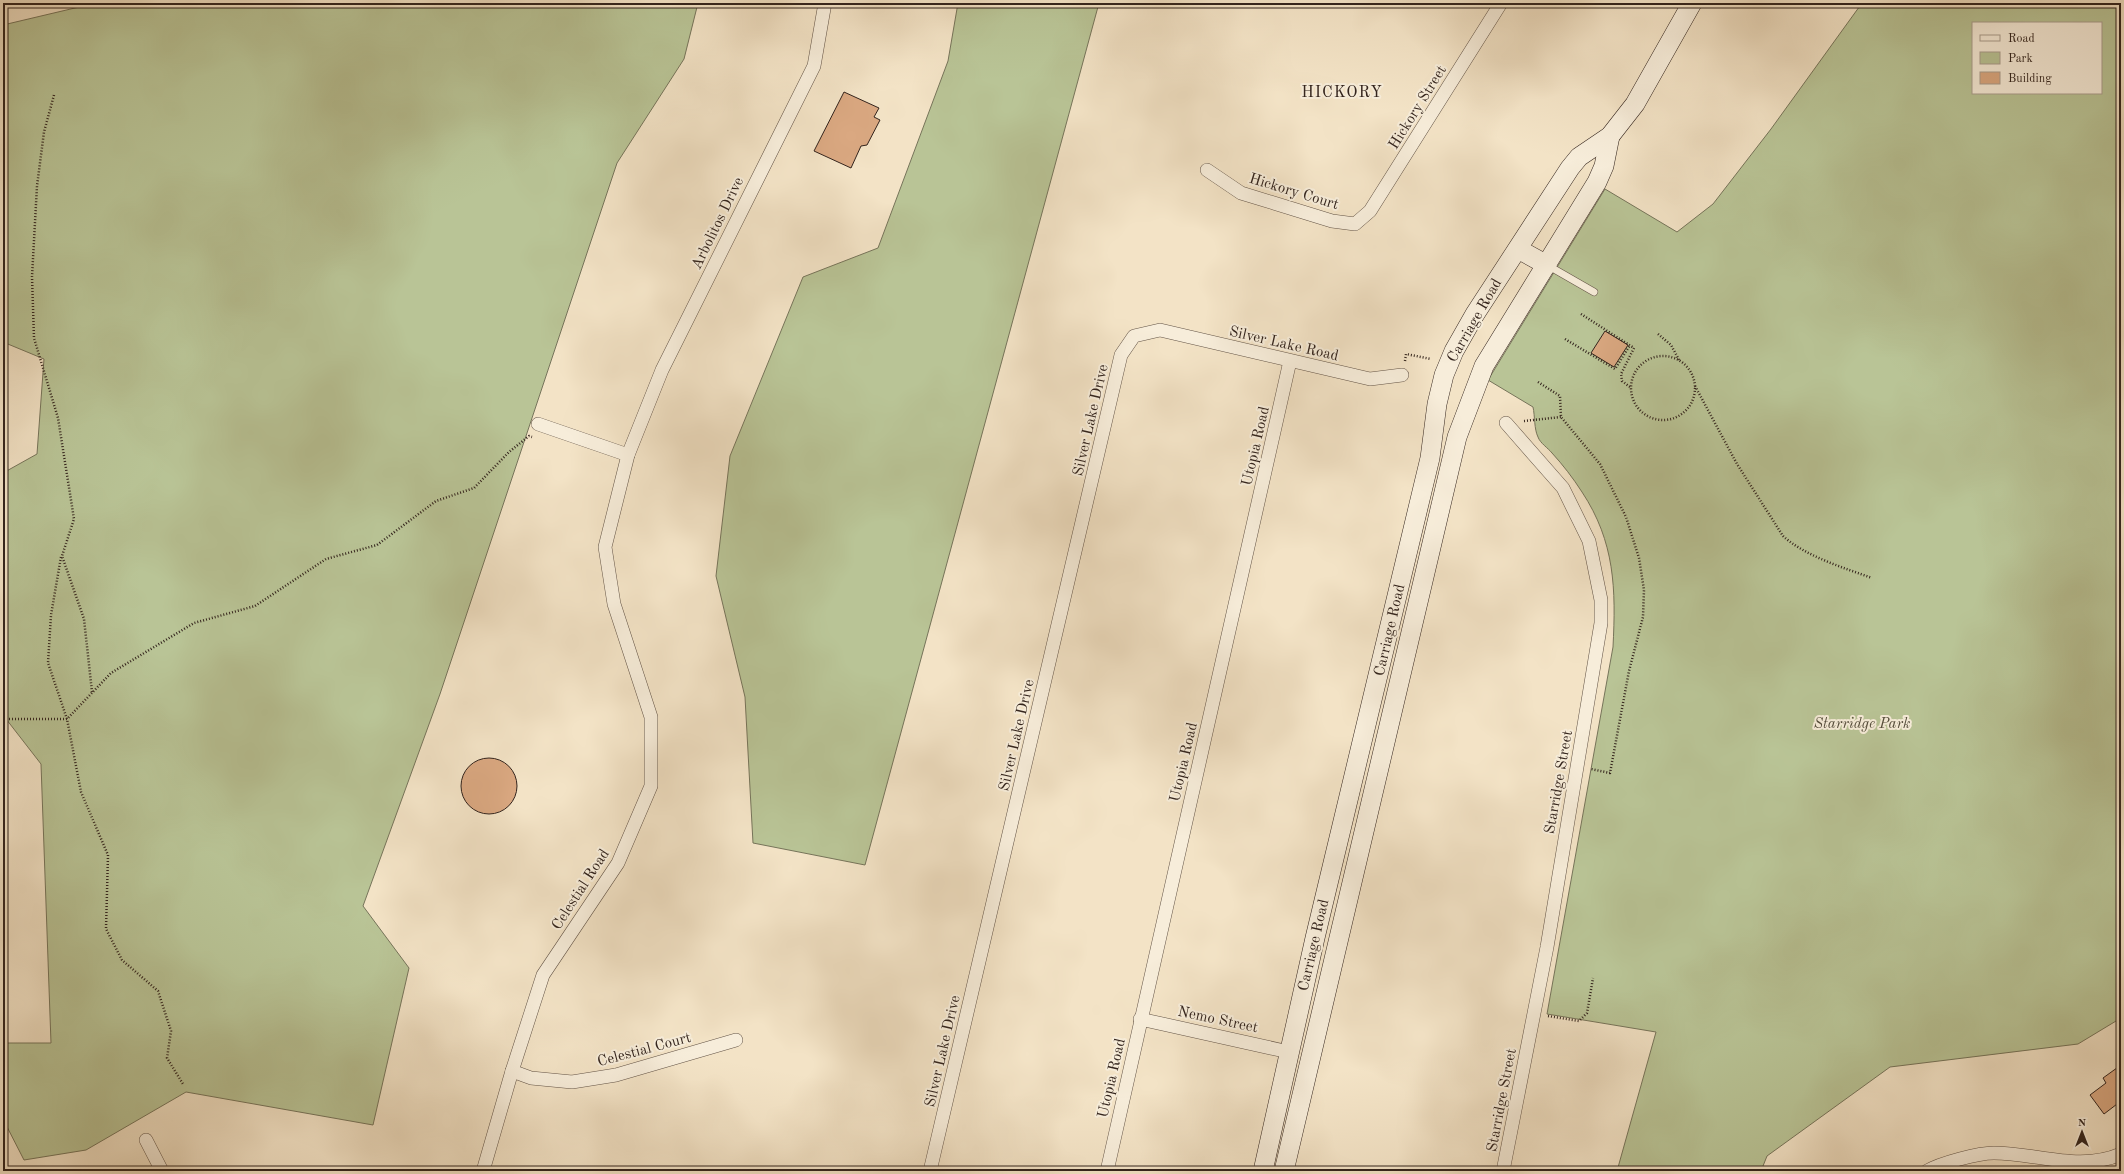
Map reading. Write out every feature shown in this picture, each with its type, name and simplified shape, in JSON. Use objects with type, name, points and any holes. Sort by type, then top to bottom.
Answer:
[{"type":"street","name":"Arbolitos Drive","points":[[628,455],[662,370],[814,66],[825,3]]},
{"type":"street","name":"Carriage Road","points":[[1263,1171],[1289,1052],[1430,458],[1437,404],[1444,375],[1454,351],[1472,320],[1579,156],[1610,136],[1636,104],[1692,3]]},
{"type":"street","name":"Hickory Street","points":[[1355,224],[1370,211],[1496,5]]},
{"type":"street","name":"Carriage Road","points":[[1284,1171],[1457,437],[1484,366],[1597,182],[1604,166],[1610,136]]},
{"type":"street","name":"Hickory Court","points":[[1207,170],[1241,193],[1332,221],[1355,224]]},
{"type":"street","points":[[1518,249],[1547,265]]},
{"type":"street","name":"Silver Lake Road","points":[[1160,330],[1370,379],[1402,375]]},
{"type":"street","name":"Silver Lake Drive","points":[[930,1171],[1121,355],[1134,336],[1160,330]]},
{"type":"street","name":"Utopia Road","points":[[1106,1171],[1290,361]]},
{"type":"street","name":"Starridge Street","points":[[1503,1171],[1534,1013],[1601,623],[1601,600],[1589,541],[1562,488],[1506,423]]},
{"type":"street","points":[[542,425],[628,455]]},
{"type":"street","name":"Celestial Road","points":[[483,1171],[512,1071],[543,975],[618,863],[651,786],[651,716],[614,604],[605,547],[628,455]]},
{"type":"street","points":[[1426,475],[1447,479]]},
{"type":"street","name":"Nemo Street","points":[[1140,1019],[1289,1052]]},
{"type":"street","name":"Celestial Court","points":[[512,1071],[531,1078],[572,1082],[616,1076],[736,1040]]},
{"type":"street","points":[[1289,1052],[1311,1057]]},
{"type":"street","points":[[146,1140],[162,1171]]},
{"type":"street","points":[[1927,1171],[1939,1164],[1994,1153],[2073,1162],[2107,1160],[2121,1154]]},
{"type":"lane","points":[[1547,265],[1594,292]]},
{"type":"path","points":[[54,95],[44,132],[37,186],[32,277],[34,338],[58,418],[74,519],[62,556],[51,615],[48,663],[67,719],[81,792],[108,855],[106,928],[122,960],[158,991],[171,1031],[167,1058],[183,1084]]},
{"type":"path","points":[[1581,314],[1634,348],[1623,368],[1621,378],[1631,388]]},
{"type":"path","points":[[1658,334],[1671,346],[1679,360],[1687,367],[1693,376],[1695,386],[1694,397],[1690,406],[1682,414],[1673,419],[1662,421],[1652,419],[1642,414],[1635,405],[1631,396],[1633,375],[1639,366],[1658,356],[1669,356],[1679,360]]},
{"type":"path","points":[[1565,339],[1615,369],[1630,346]]},
{"type":"path","points":[[1402,375],[1406,354],[1438,360]]},
{"type":"path","points":[[1695,386],[1741,470],[1783,536],[1793,544],[1838,566],[1872,578]]},
{"type":"path","points":[[1533,420],[1561,417]]},
{"type":"path","points":[[3,719],[67,719],[111,673],[194,623],[255,606],[326,559],[377,545],[436,502],[474,488],[509,452],[530,436],[541,440],[542,425]]},
{"type":"path","points":[[62,556],[84,619],[92,693]]},
{"type":"path","points":[[1534,1013],[1579,1021],[1587,1013],[1593,978]]},
{"type":"green space","points":[[96,3],[698,3],[684,59],[617,163],[440,694],[363,906],[409,968],[373,1125],[186,1092],[86,1150],[24,1160],[3,1119],[3,1043],[51,1043],[41,764],[3,715],[3,473],[37,454],[44,359],[3,342],[3,25]]},
{"type":"green space","points":[[958,3],[1099,3],[865,865],[753,843],[745,697],[716,576],[730,456],[803,277],[878,248],[948,61]]},
{"type":"green space","name":"Starridge Park","points":[[1862,3],[2121,3],[2121,1018],[2078,1044],[1890,1067],[1767,1156],[1761,1171],[1617,1171],[1656,1032],[1547,1014],[1613,647],[1614,605],[1611,566],[1601,529],[1593,511],[1568,472],[1539,439],[1536,430],[1533,407],[1488,380],[1605,189],[1677,232],[1713,204],[1771,129]]},
{"type":"building","points":[[844,92],[879,108],[874,117],[880,120],[867,145],[861,146],[851,168],[814,151]]},
{"type":"building","points":[[1605,331],[1628,345],[1614,367],[1591,353]]},
{"type":"building","points":[[483,758],[495,758],[505,762],[513,770],[517,780],[517,792],[513,802],[505,810],[495,814],[483,814],[473,810],[465,802],[461,792],[461,780],[465,770],[473,762]]},
{"type":"building","points":[[2121,1065],[2121,1101],[2104,1114],[2090,1095],[2106,1083],[2103,1078]]},
{"type":"district","name":"HICKORY","points":[[1342,91]]}]
